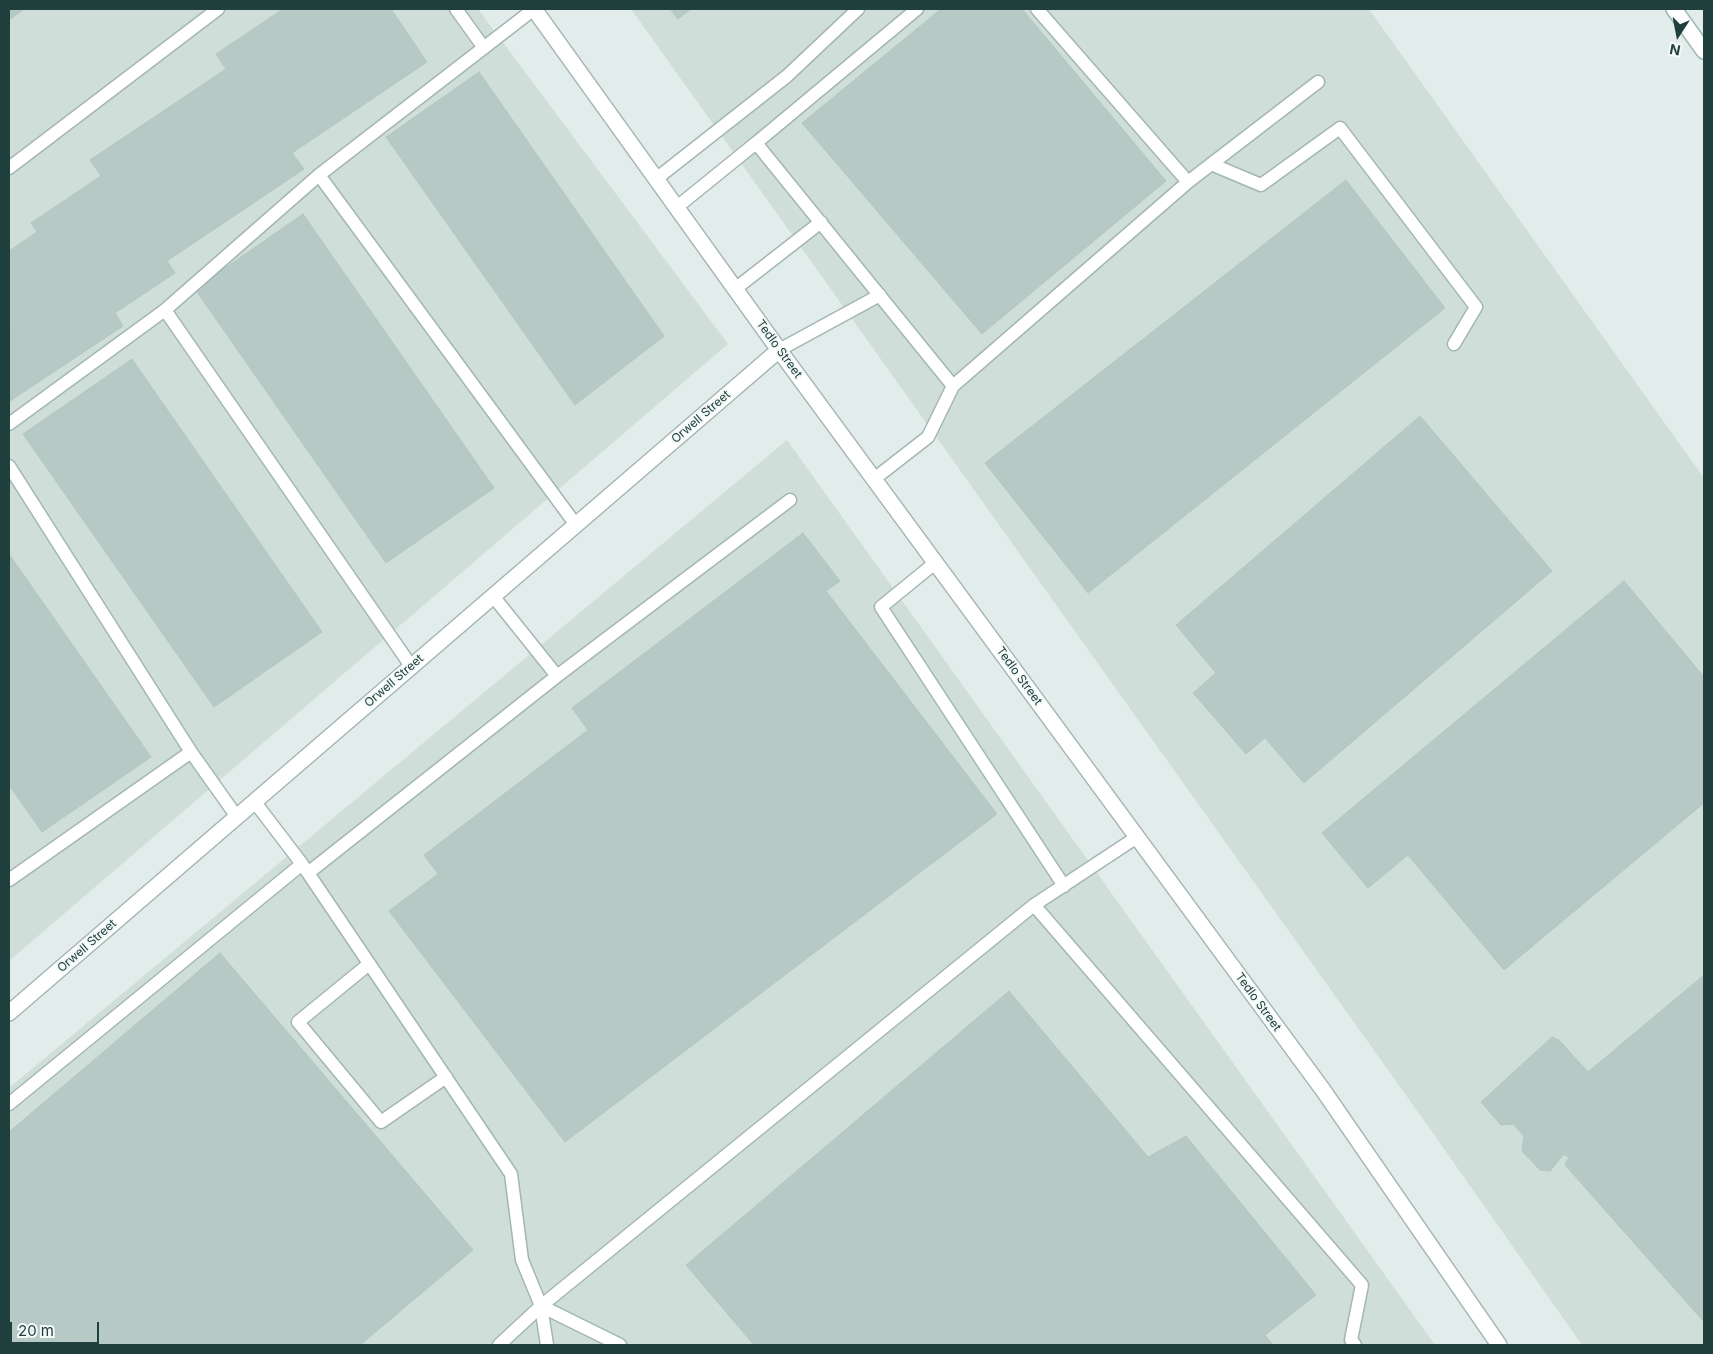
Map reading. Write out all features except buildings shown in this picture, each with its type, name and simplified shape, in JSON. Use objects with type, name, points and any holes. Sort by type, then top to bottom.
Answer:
[{"type":"street","name":"Tedlo Street","points":[[534,9],[779,350],[1323,1090],[1499,1345]]},
{"type":"street","points":[[1674,9],[1704,51]]},
{"type":"street","name":"Orwell Street","points":[[9,1013],[779,350]]},
{"type":"lane","points":[[9,168],[218,9]]},
{"type":"lane","points":[[456,9],[484,48]]},
{"type":"lane","points":[[9,424],[165,310],[319,175],[534,9]]},
{"type":"lane","points":[[656,178],[787,76],[858,9]]},
{"type":"lane","points":[[677,207],[917,9]]},
{"type":"lane","points":[[1038,9],[1188,182]]},
{"type":"lane","points":[[874,479],[928,437],[953,386],[1188,182],[1318,82]]},
{"type":"lane","points":[[1211,164],[1261,185],[1340,128],[1476,307],[1454,344]]},
{"type":"lane","points":[[756,143],[953,386]]},
{"type":"lane","points":[[319,175],[576,525]]},
{"type":"lane","points":[[735,289],[821,222]]},
{"type":"lane","points":[[779,350],[880,295]]},
{"type":"lane","points":[[165,310],[411,666]]},
{"type":"lane","points":[[9,466],[191,752],[237,817]]},
{"type":"lane","points":[[9,1104],[305,869],[790,500]]},
{"type":"lane","points":[[935,563],[881,607],[1064,886]]},
{"type":"lane","points":[[493,596],[557,676]]},
{"type":"lane","points":[[11,874],[191,752]]},
{"type":"lane","points":[[254,802],[305,869],[510,1174],[522,1260],[541,1306],[547,1345]]},
{"type":"lane","points":[[499,1345],[541,1306],[1034,905],[1137,837]]},
{"type":"lane","points":[[1034,905],[1362,1285],[1351,1340],[1355,1345]]},
{"type":"lane","points":[[369,964],[298,1022],[381,1122],[446,1077]]},
{"type":"lane","points":[[541,1306],[620,1345]]},
{"type":"shaded area","points":[[9,9],[478,9],[728,344],[9,961]]},
{"type":"shaded area","points":[[631,9],[1369,9],[1704,478],[1704,1345],[1582,1345]]},
{"type":"shaded area","points":[[787,440],[1435,1345],[9,1345],[9,1088]]}]
